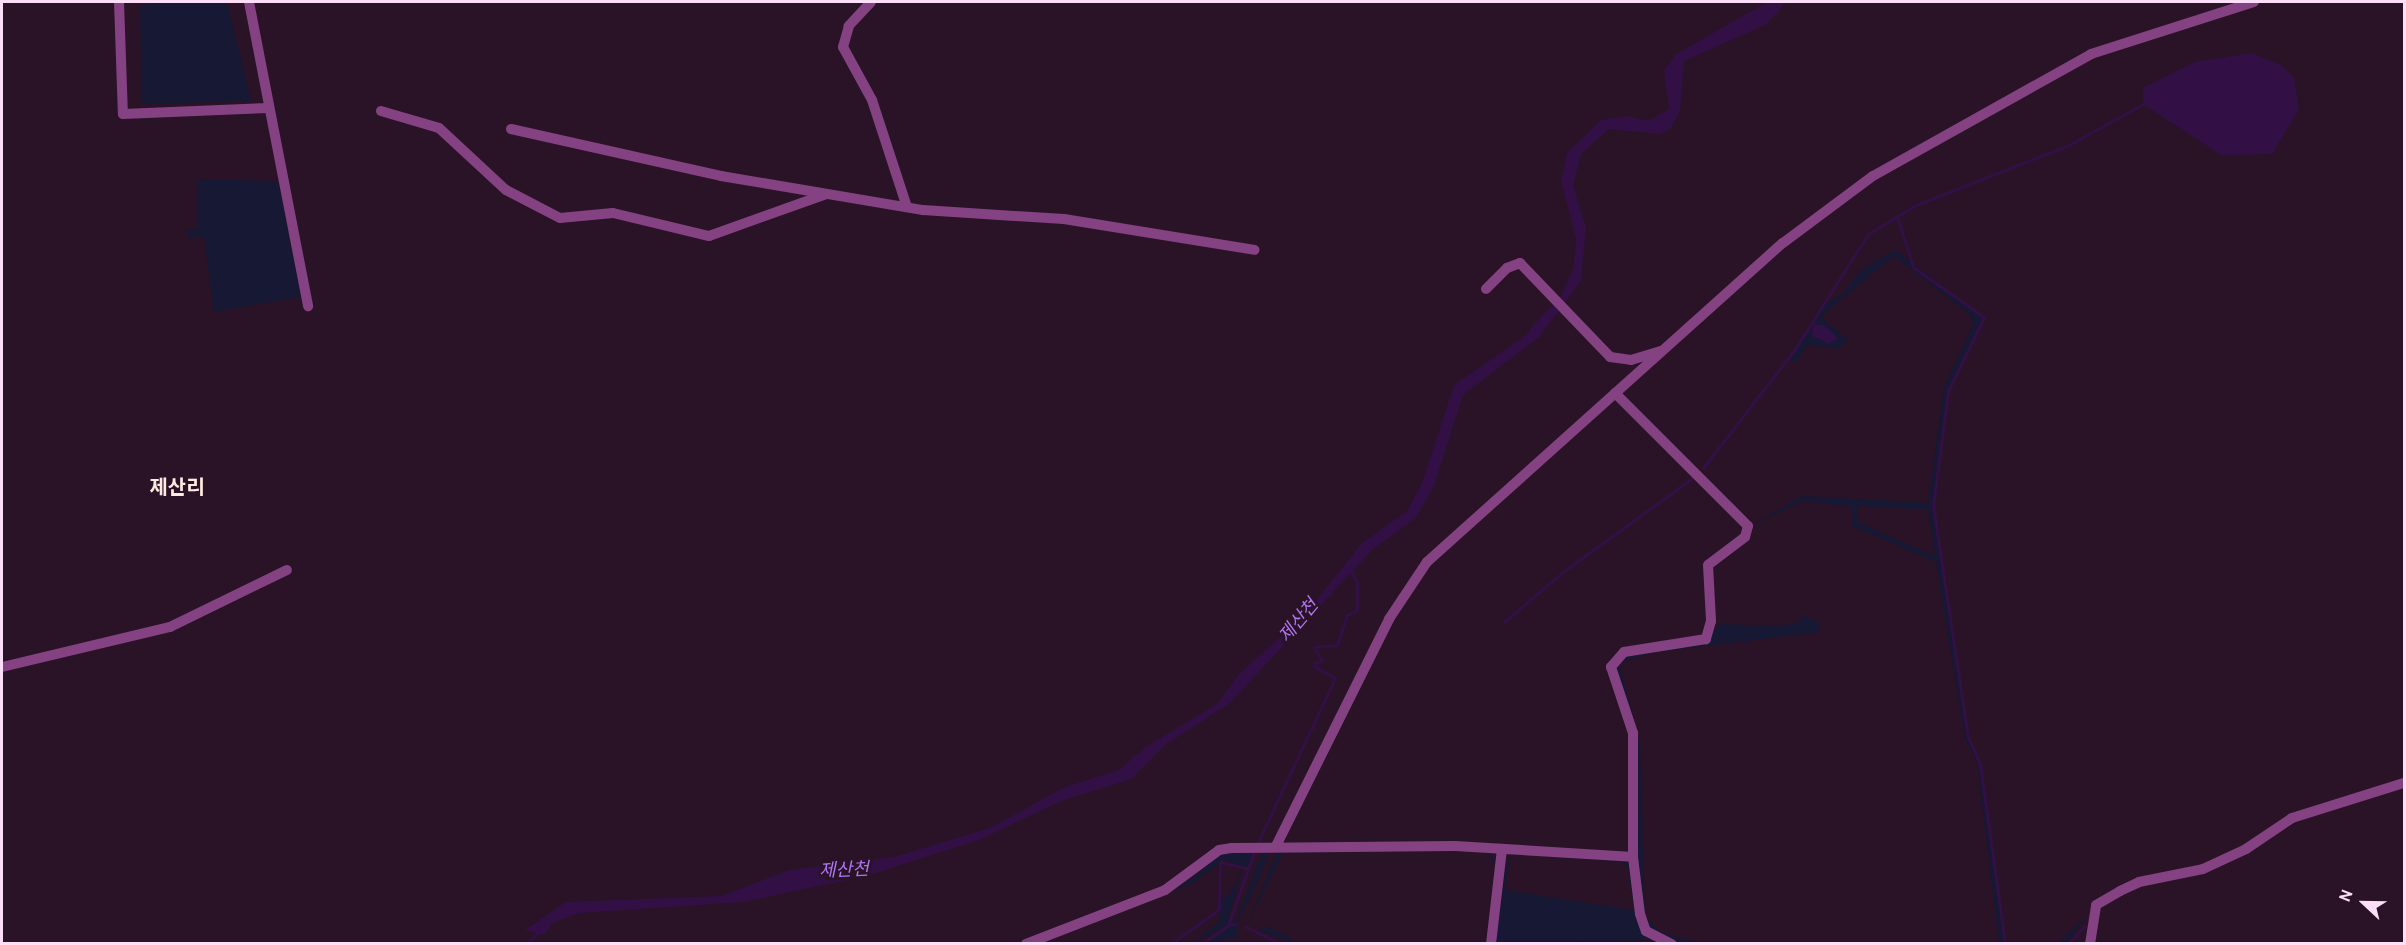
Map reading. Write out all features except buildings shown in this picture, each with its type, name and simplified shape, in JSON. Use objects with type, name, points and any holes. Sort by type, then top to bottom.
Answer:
[{"type":"street","points":[[119,2],[123,114],[269,108]]},
{"type":"street","points":[[249,2],[308,306]]},
{"type":"street","points":[[871,2],[849,26],[843,47],[872,100],[906,204]]},
{"type":"street","points":[[1276,846],[1389,619],[1428,562],[1783,243],[1873,176],[2091,54],[2254,2]]},
{"type":"street","points":[[381,111],[439,128],[506,190],[561,218],[613,213],[709,236],[826,194]]},
{"type":"street","points":[[511,129],[826,194],[906,204],[931,211],[1071,219],[1255,250]]},
{"type":"street","points":[[1486,289],[1520,263],[1611,357],[1631,360],[1667,348]]},
{"type":"street","points":[[1615,393],[1748,526],[1745,537],[1708,565],[1712,621],[1706,639],[1624,652],[1613,662],[1634,740],[1633,857],[1643,924],[1672,944]]},
{"type":"street","points":[[2,667],[170,627],[287,570]]},
{"type":"street","points":[[2090,944],[2096,905],[2120,891],[2203,869],[2246,849],[2292,818],[2404,783]]},
{"type":"street","points":[[1026,944],[1165,890],[1219,850],[1276,846],[1502,849],[1633,857]]},
{"type":"street","points":[[1491,944],[1502,849]]},
{"type":"shaded area","points":[[162,2],[227,2],[251,101],[142,104],[140,6]]},
{"type":"shaded area","points":[[198,179],[278,181],[301,297],[214,312],[204,238],[188,238],[187,230],[198,228]]},
{"type":"shaded area","points":[[1895,250],[1983,317],[1947,391],[1932,506],[1967,737],[1979,764],[2004,943],[1999,943],[1977,762],[1965,738],[1936,562],[1851,526],[1852,507],[1804,501],[1751,526],[1802,496],[1928,503],[1944,388],[1973,324],[1969,314],[1894,256],[1824,314],[1823,319],[1848,340],[1838,349],[1808,345],[1796,362],[1789,358],[1811,327],[1812,336],[1829,344],[1813,324],[1827,303],[1843,294],[1861,270]],"holes":[[[1858,506],[1928,510],[1935,556],[1857,522]]]},
{"type":"shaded area","points":[[1803,615],[1820,623],[1820,632],[1651,653],[1619,663],[1640,744],[1645,916],[1661,933],[1703,943],[1667,939],[1646,926],[1636,857],[1637,754],[1614,672],[1616,658],[1688,644],[1722,624],[1780,626],[1797,623]]},
{"type":"shaded area","points":[[1477,848],[1488,852],[1497,863],[1489,943],[1495,866],[1488,855],[1472,850],[1283,853],[1247,926],[1277,852]]},
{"type":"shaded area","points":[[1224,852],[1254,852],[1247,867],[1223,860],[1194,883],[1148,900],[1190,880]]},
{"type":"shaded area","points":[[1262,852],[1269,854],[1251,896],[1237,923],[1229,924],[1237,919]]},
{"type":"shaded area","points":[[1515,853],[1624,859],[1631,867],[1635,901],[1657,940],[1495,944],[1506,863]],"holes":[[[1518,854],[1622,862],[1628,868],[1634,910],[1505,890],[1509,861]]]},
{"type":"shaded area","points":[[1243,867],[1227,925],[1192,944],[1220,921],[1219,898],[1229,896]]},
{"type":"shaded area","points":[[2089,913],[2067,943],[2057,943],[2072,930]]},
{"type":"shaded area","points":[[1229,925],[1237,926],[1237,938],[1205,943]]},
{"type":"shaded area","points":[[1265,926],[1290,937],[1294,943],[1258,930]]},
{"type":"water","points":[[1767,2],[1786,2],[1767,24],[1684,61],[1680,111],[1671,128],[1660,134],[1609,129],[1581,154],[1573,185],[1586,228],[1581,281],[1539,337],[1463,395],[1434,486],[1416,518],[1373,549],[1230,703],[1165,745],[1131,779],[1061,801],[979,840],[866,876],[743,902],[579,913],[554,922],[544,935],[525,930],[566,902],[722,896],[789,870],[894,857],[990,828],[1065,787],[1119,770],[1144,748],[1217,704],[1239,674],[1303,617],[1362,543],[1407,511],[1422,483],[1454,385],[1521,339],[1562,295],[1574,266],[1576,239],[1561,181],[1567,153],[1601,120],[1627,116],[1648,121],[1669,109],[1664,71],[1675,55]]},
{"type":"water","points":[[2252,53],[2282,66],[2294,78],[2299,109],[2272,154],[2221,155],[2143,104],[2143,88],[2195,62]]},
{"type":"water","points":[[1813,324],[1825,326],[1838,338],[1829,344],[1812,336]]},
{"type":"waterway","points":[[1703,468],[1795,349],[1868,234],[1916,205],[2069,145],[2143,104]]},
{"type":"waterway","points":[[1897,216],[1913,267],[1984,317],[1948,391],[1933,506],[1968,737],[1980,764],[2005,944]]},
{"type":"waterway","points":[[1504,622],[1564,571],[1695,476]]},
{"type":"waterway","points":[[1257,844],[1335,678],[1315,667],[1314,663],[1322,661],[1314,647],[1337,645],[1347,615],[1357,610],[1357,583],[1350,568]]},
{"type":"waterway","points":[[1235,924],[1228,925],[1254,852]]},
{"type":"waterway","points":[[1171,944],[1219,909],[1220,862],[1247,868]]},
{"type":"waterway","points":[[1202,944],[1228,925]]},
{"type":"waterway","points":[[2068,944],[2085,926]]},
{"type":"waterway","points":[[1246,927],[1281,944]]},
{"type":"waterway","name":"제산천","points":[[526,944],[540,931]]},
{"type":"district","name":"제산리","points":[[177,489]]}]
